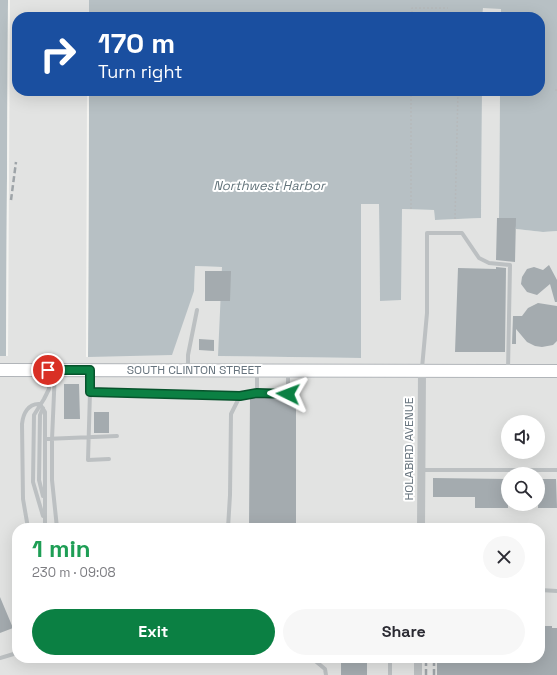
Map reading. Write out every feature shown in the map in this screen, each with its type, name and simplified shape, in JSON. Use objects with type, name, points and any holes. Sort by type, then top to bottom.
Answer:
[{"type":"main road","name":"SOUTH CLINTON STREET","points":[[0,370],[557,371]]},
{"type":"street","name":"HOLABIRD AVENUE","points":[[421,523],[422,371]]},
{"type":"street","points":[[418,663],[418,675]]},
{"type":"lane","points":[[422,371],[427,313],[427,233],[462,233],[479,258],[489,264],[510,265],[508,371]]},
{"type":"lane","points":[[188,370],[188,355],[197,310]]},
{"type":"lane","points":[[45,521],[33,482],[34,415],[41,406],[48,389],[52,370]]},
{"type":"lane","points":[[52,370],[52,480],[56,523]]},
{"type":"lane","points":[[90,370],[88,460],[109,459]]},
{"type":"lane","points":[[257,370],[257,393]]},
{"type":"lane","points":[[90,392],[240,396],[257,393],[288,394],[288,370]]},
{"type":"lane","points":[[228,523],[231,414],[240,396]]},
{"type":"lane","points":[[27,523],[23,499],[23,416],[30,406],[35,404],[41,406],[45,412],[45,521]]},
{"type":"lane","points":[[41,406],[39,480],[45,503]]},
{"type":"lane","points":[[45,439],[117,436]]},
{"type":"lane","points":[[422,470],[557,470]]},
{"type":"lane","points":[[545,590],[557,591]]},
{"type":"lane","points":[[0,658],[12,654]]},
{"type":"lane","points":[[318,663],[326,669],[326,675]]},
{"type":"lane","points":[[390,663],[390,675]]},
{"type":"path","points":[[412,12],[412,8],[448,8]]},
{"type":"path","points":[[411,96],[411,209]]},
{"type":"path","points":[[455,219],[458,96]]},
{"type":"shaded area","points":[[8,0],[89,0],[89,12],[12,12],[12,96],[89,96],[88,357],[194,291],[195,266],[223,267],[219,356],[361,358],[361,204],[379,204],[380,300],[402,209],[434,210],[435,220],[481,218],[482,96],[500,96],[499,218],[513,220],[516,229],[543,232],[557,231],[557,675],[0,675],[0,356],[6,356]]},
{"type":"shaded area","points":[[482,8],[501,8],[501,12],[482,12]]},
{"type":"water","points":[[0,0],[8,0],[6,356],[0,356]]},
{"type":"water","points":[[89,0],[557,0],[557,231],[543,232],[516,229],[513,220],[499,218],[500,96],[545,96],[545,12],[501,12],[501,9],[483,8],[483,12],[89,12]]},
{"type":"water","name":"Northwest Harbor","points":[[89,96],[482,96],[481,218],[435,220],[434,210],[402,209],[401,300],[380,301],[379,204],[361,204],[361,358],[218,356],[222,267],[195,266],[194,291],[172,355],[88,357]]},
{"type":"pier","points":[[8,0],[10,0],[8,356],[6,356]]},
{"type":"pier","points":[[87,96],[89,96],[88,357],[86,357]]},
{"type":"building","points":[[497,218],[516,218],[515,262],[496,260]]},
{"type":"building","points":[[549,265],[557,280],[557,302],[555,302],[550,284],[537,295],[527,292],[521,284],[522,277],[527,269],[534,267],[543,270]]},
{"type":"building","points":[[496,267],[506,268],[505,352],[455,352],[458,268],[496,269]]},
{"type":"building","points":[[205,271],[231,271],[230,301],[205,301]]},
{"type":"building","points":[[538,303],[557,306],[557,341],[553,345],[542,347],[535,346],[527,342],[516,329],[516,344],[512,344],[513,316],[522,316],[528,308]]},
{"type":"building","points":[[199,339],[214,340],[214,351],[199,350]]},
{"type":"building","points":[[64,384],[79,384],[80,419],[64,419]]},
{"type":"building","points":[[250,398],[296,398],[296,523],[249,523]]},
{"type":"building","points":[[94,412],[109,412],[109,433],[94,433]]},
{"type":"building","points":[[433,478],[501,479],[501,508],[475,508],[475,497],[433,497]]},
{"type":"building","points":[[545,479],[556,479],[557,508],[545,508]]},
{"type":"building","points":[[0,597],[12,628],[0,633]]},
{"type":"building","points":[[545,626],[557,628],[557,675],[437,675],[437,663],[545,663]]},
{"type":"building","points":[[341,663],[367,663],[367,675],[341,675]]},
{"type":"railway","points":[[11,200],[16,162]]},
{"type":"railway","points":[[426,663],[426,675]]},
{"type":"railway","points":[[434,663],[434,675]]},
{"type":"route","points":[[48,370],[90,370],[90,392],[240,396],[257,393],[288,394]]}]
